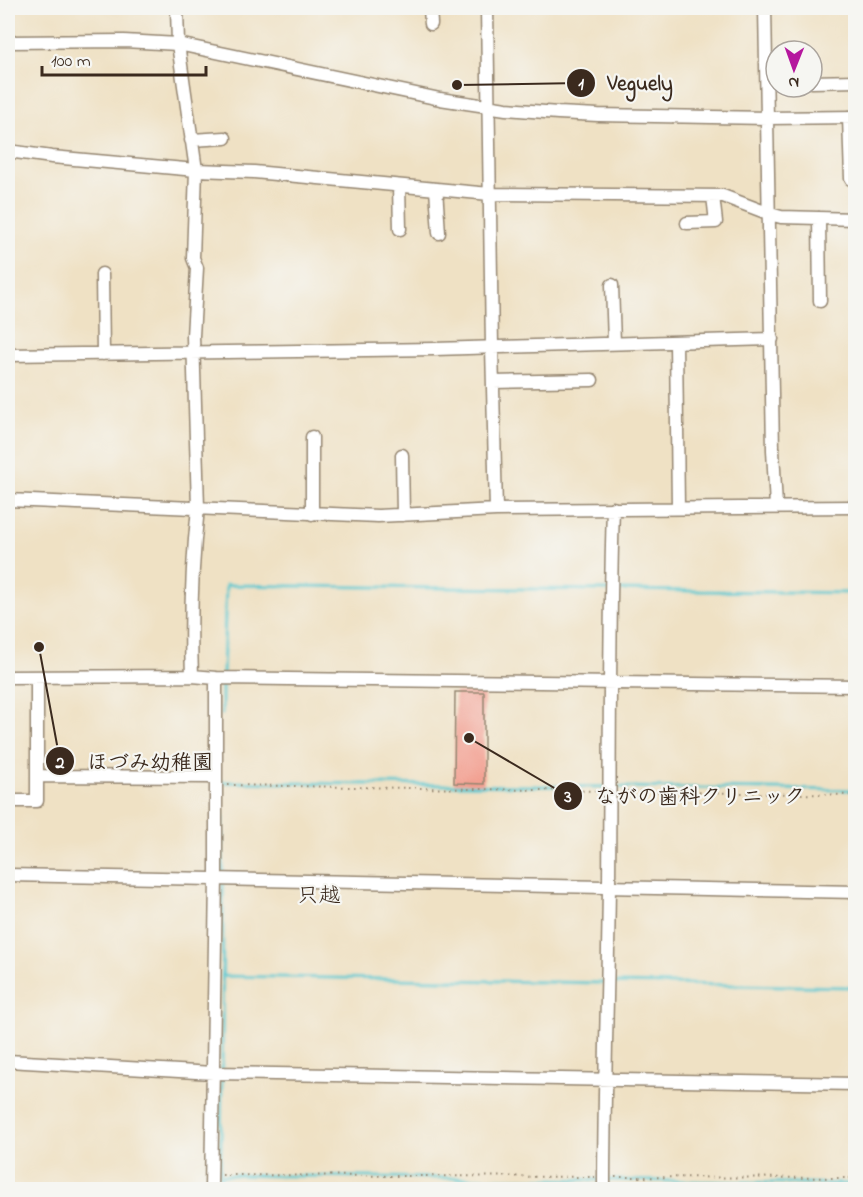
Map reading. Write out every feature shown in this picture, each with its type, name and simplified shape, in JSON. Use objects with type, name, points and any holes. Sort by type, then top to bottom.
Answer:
[{"type":"street","points":[[177,8],[178,44],[196,170],[193,258],[197,268],[194,352],[198,508],[195,532],[192,676]]},
{"type":"street","points":[[430,8],[431,24]]},
{"type":"street","points":[[487,8],[496,510]]},
{"type":"street","points":[[765,8],[768,39]]},
{"type":"street","points":[[8,42],[124,41],[178,44],[488,107],[558,113],[768,118],[852,117],[851,179]]},
{"type":"street","points":[[824,82],[855,81]]},
{"type":"street","points":[[770,99],[768,118],[773,450],[776,507]]},
{"type":"street","points":[[191,140],[225,138]]},
{"type":"street","points":[[8,151],[196,170],[254,172],[490,194],[723,196],[781,217],[855,219]]},
{"type":"street","points":[[399,186],[400,229]]},
{"type":"street","points":[[436,189],[438,233]]},
{"type":"street","points":[[687,222],[716,222],[713,196]]},
{"type":"street","points":[[819,218],[820,301]]},
{"type":"street","points":[[102,274],[103,354]]},
{"type":"street","points":[[612,285],[614,344]]},
{"type":"street","points":[[8,355],[492,347],[772,339]]},
{"type":"street","points":[[676,342],[678,508]]},
{"type":"street","points":[[492,382],[592,380]]},
{"type":"street","points":[[312,437],[312,514]]},
{"type":"street","points":[[402,455],[403,515]]},
{"type":"street","points":[[8,500],[378,516],[496,510],[855,507]]},
{"type":"street","points":[[604,1183],[613,508]]},
{"type":"street","points":[[8,677],[192,676],[855,686]]},
{"type":"street","points":[[8,801],[37,801],[37,678]]},
{"type":"street","points":[[211,1190],[216,878],[216,678]]},
{"type":"street","points":[[37,776],[216,781]]},
{"type":"street","points":[[8,875],[855,892]]},
{"type":"street","points":[[8,1061],[213,1072],[855,1084]]},
{"type":"path","points":[[216,781],[607,791]]},
{"type":"path","points":[[619,791],[855,795]]},
{"type":"path","points":[[212,1175],[604,1183]]},
{"type":"path","points":[[616,1177],[855,1178]]},
{"type":"building","points":[[455,692],[484,692],[484,784],[454,783]]},
{"type":"waterway","points":[[223,675],[226,585],[609,590]]},
{"type":"waterway","points":[[616,590],[856,593]]},
{"type":"waterway","points":[[222,681],[222,714]]},
{"type":"waterway","points":[[221,782],[606,787]]},
{"type":"waterway","points":[[613,787],[856,790]]},
{"type":"waterway","points":[[222,813],[223,876]]},
{"type":"waterway","points":[[222,1071],[223,882]]},
{"type":"waterway","points":[[222,976],[605,983]]},
{"type":"waterway","points":[[611,983],[856,987]]},
{"type":"waterway","points":[[220,1190],[222,1077]]},
{"type":"waterway","points":[[220,1175],[599,1180]]},
{"type":"waterway","points":[[606,1180],[856,1184]]},
{"type":"place","name":"Veguely","points":[[457,85]]},
{"type":"place","name":"ほづみ幼稚園","points":[[39,647]]},
{"type":"place","name":"ながの歯科クリニック","points":[[469,738]]},
{"type":"district","name":"只越","points":[[319,897]]}]
